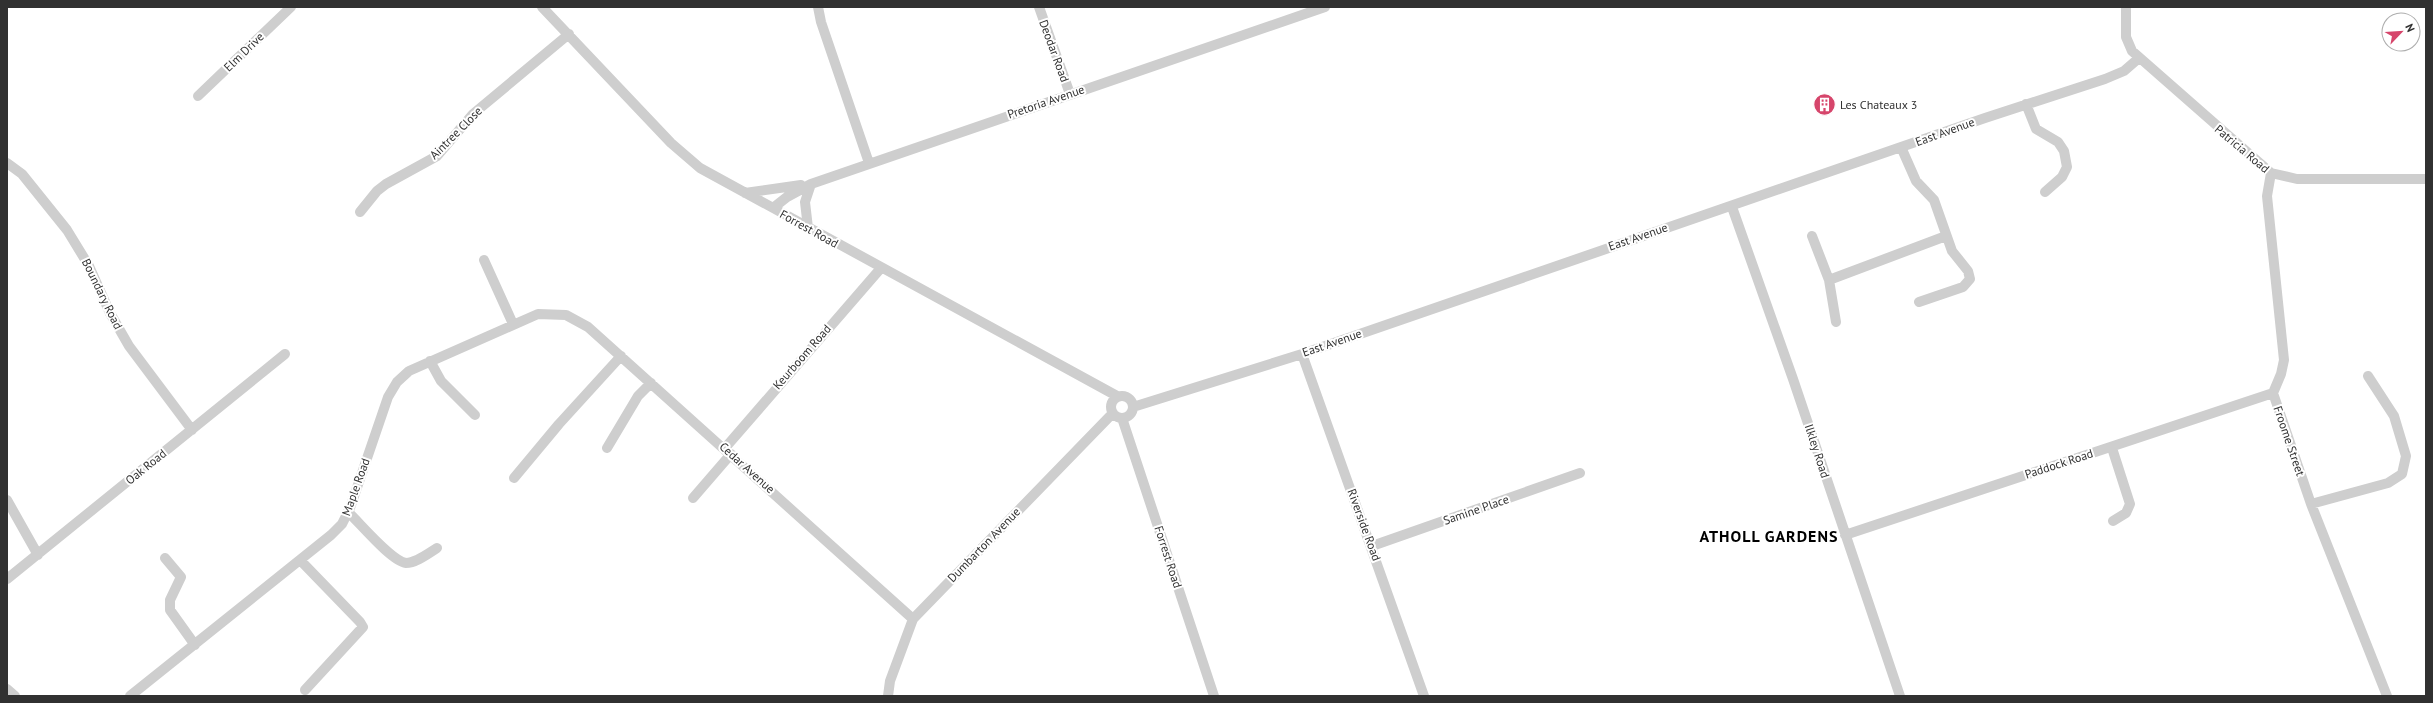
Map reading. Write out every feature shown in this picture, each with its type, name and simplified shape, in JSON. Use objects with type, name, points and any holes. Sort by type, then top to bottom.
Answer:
[{"type":"street","name":"Elm Drive","points":[[198,96],[291,7]]},
{"type":"street","name":"Forrest Road","points":[[542,7],[665,137],[690,161],[715,177],[1117,396]]},
{"type":"street","points":[[818,7],[821,22],[869,163]]},
{"type":"street","name":"Deodar Road","points":[[1038,7],[1070,94]]},
{"type":"street","name":"Pretoria Avenue","points":[[773,208],[787,197],[811,184],[1325,7]]},
{"type":"street","name":"Patricia Road","points":[[2126,7],[2126,37],[2132,51],[2271,174],[2297,179],[2426,179]]},
{"type":"street","name":"Aintree Close","points":[[360,212],[377,191],[386,184],[437,156],[473,114],[569,34]]},
{"type":"street","name":"East Avenue","points":[[1133,407],[1302,354],[1475,292],[1732,207],[2026,104],[2118,74],[2139,58]]},
{"type":"street","points":[[2026,104],[2036,129],[2058,142],[2064,151],[2067,167],[2062,177],[2045,192]]},
{"type":"street","points":[[1902,147],[1916,181],[1934,200],[1952,251],[1968,270],[1970,280],[1963,287],[1919,302]]},
{"type":"street","name":"Boundary Road","points":[[7,163],[22,174],[71,236],[89,266],[110,313],[129,346],[192,430]]},
{"type":"street","name":"Froome Street","points":[[2271,174],[2267,187],[2268,203],[2284,360],[2284,368],[2273,393],[2311,504],[2387,696]]},
{"type":"street","points":[[745,193],[811,184],[805,202],[808,228]]},
{"type":"street","name":"Ilkley Road","points":[[1732,207],[1793,378],[1900,696]]},
{"type":"street","points":[[1812,236],[1829,280],[1836,322]]},
{"type":"street","points":[[1829,280],[1946,236]]},
{"type":"street","points":[[484,260],[513,324]]},
{"type":"street","name":"Keurboom Road","points":[[693,498],[728,451],[881,268]]},
{"type":"street","name":"Maple Road","points":[[130,696],[336,530],[348,512],[392,389],[409,371],[538,314],[548,313],[566,315],[578,320]]},
{"type":"street","name":"Cedar Avenue","points":[[578,320],[728,451],[913,619]]},
{"type":"street","name":"Oak Road","points":[[7,579],[285,354]]},
{"type":"street","name":"Riverside Road","points":[[1302,354],[1372,546],[1424,696]]},
{"type":"street","points":[[514,478],[559,424],[621,356]]},
{"type":"street","points":[[430,361],[441,381],[475,415]]},
{"type":"street","points":[[2311,504],[2388,483],[2402,474],[2406,456],[2394,416],[2368,376]]},
{"type":"street","points":[[607,448],[638,396],[651,383]]},
{"type":"street","name":"Paddock Road","points":[[1845,535],[2112,448],[2273,393]]},
{"type":"street","points":[[1117,396],[1126,396],[1132,402],[1133,407],[1130,415],[1117,416],[1111,404],[1117,396]]},
{"type":"street","name":"Forrest Road","points":[[1117,416],[1214,696]]},
{"type":"street","name":"Dumbarton Avenue","points":[[888,696],[890,681],[913,619],[1117,416]]},
{"type":"street","points":[[2112,448],[2130,504],[2126,513],[2113,521]]},
{"type":"street","name":"Samine Place","points":[[1372,546],[1580,473]]},
{"type":"street","points":[[7,500],[38,555]]},
{"type":"street","points":[[348,512],[391,555],[401,561],[413,561],[437,548]]},
{"type":"street","points":[[165,558],[181,577],[170,600],[172,614],[194,645]]},
{"type":"street","points":[[300,560],[360,622],[363,627],[305,690]]},
{"type":"street","points":[[7,689],[15,696]]},
{"type":"place","name":"Les Chateaux 3","points":[[1824,105]]},
{"type":"district","name":"ATHOLL GARDENS","points":[[1769,536]]}]
